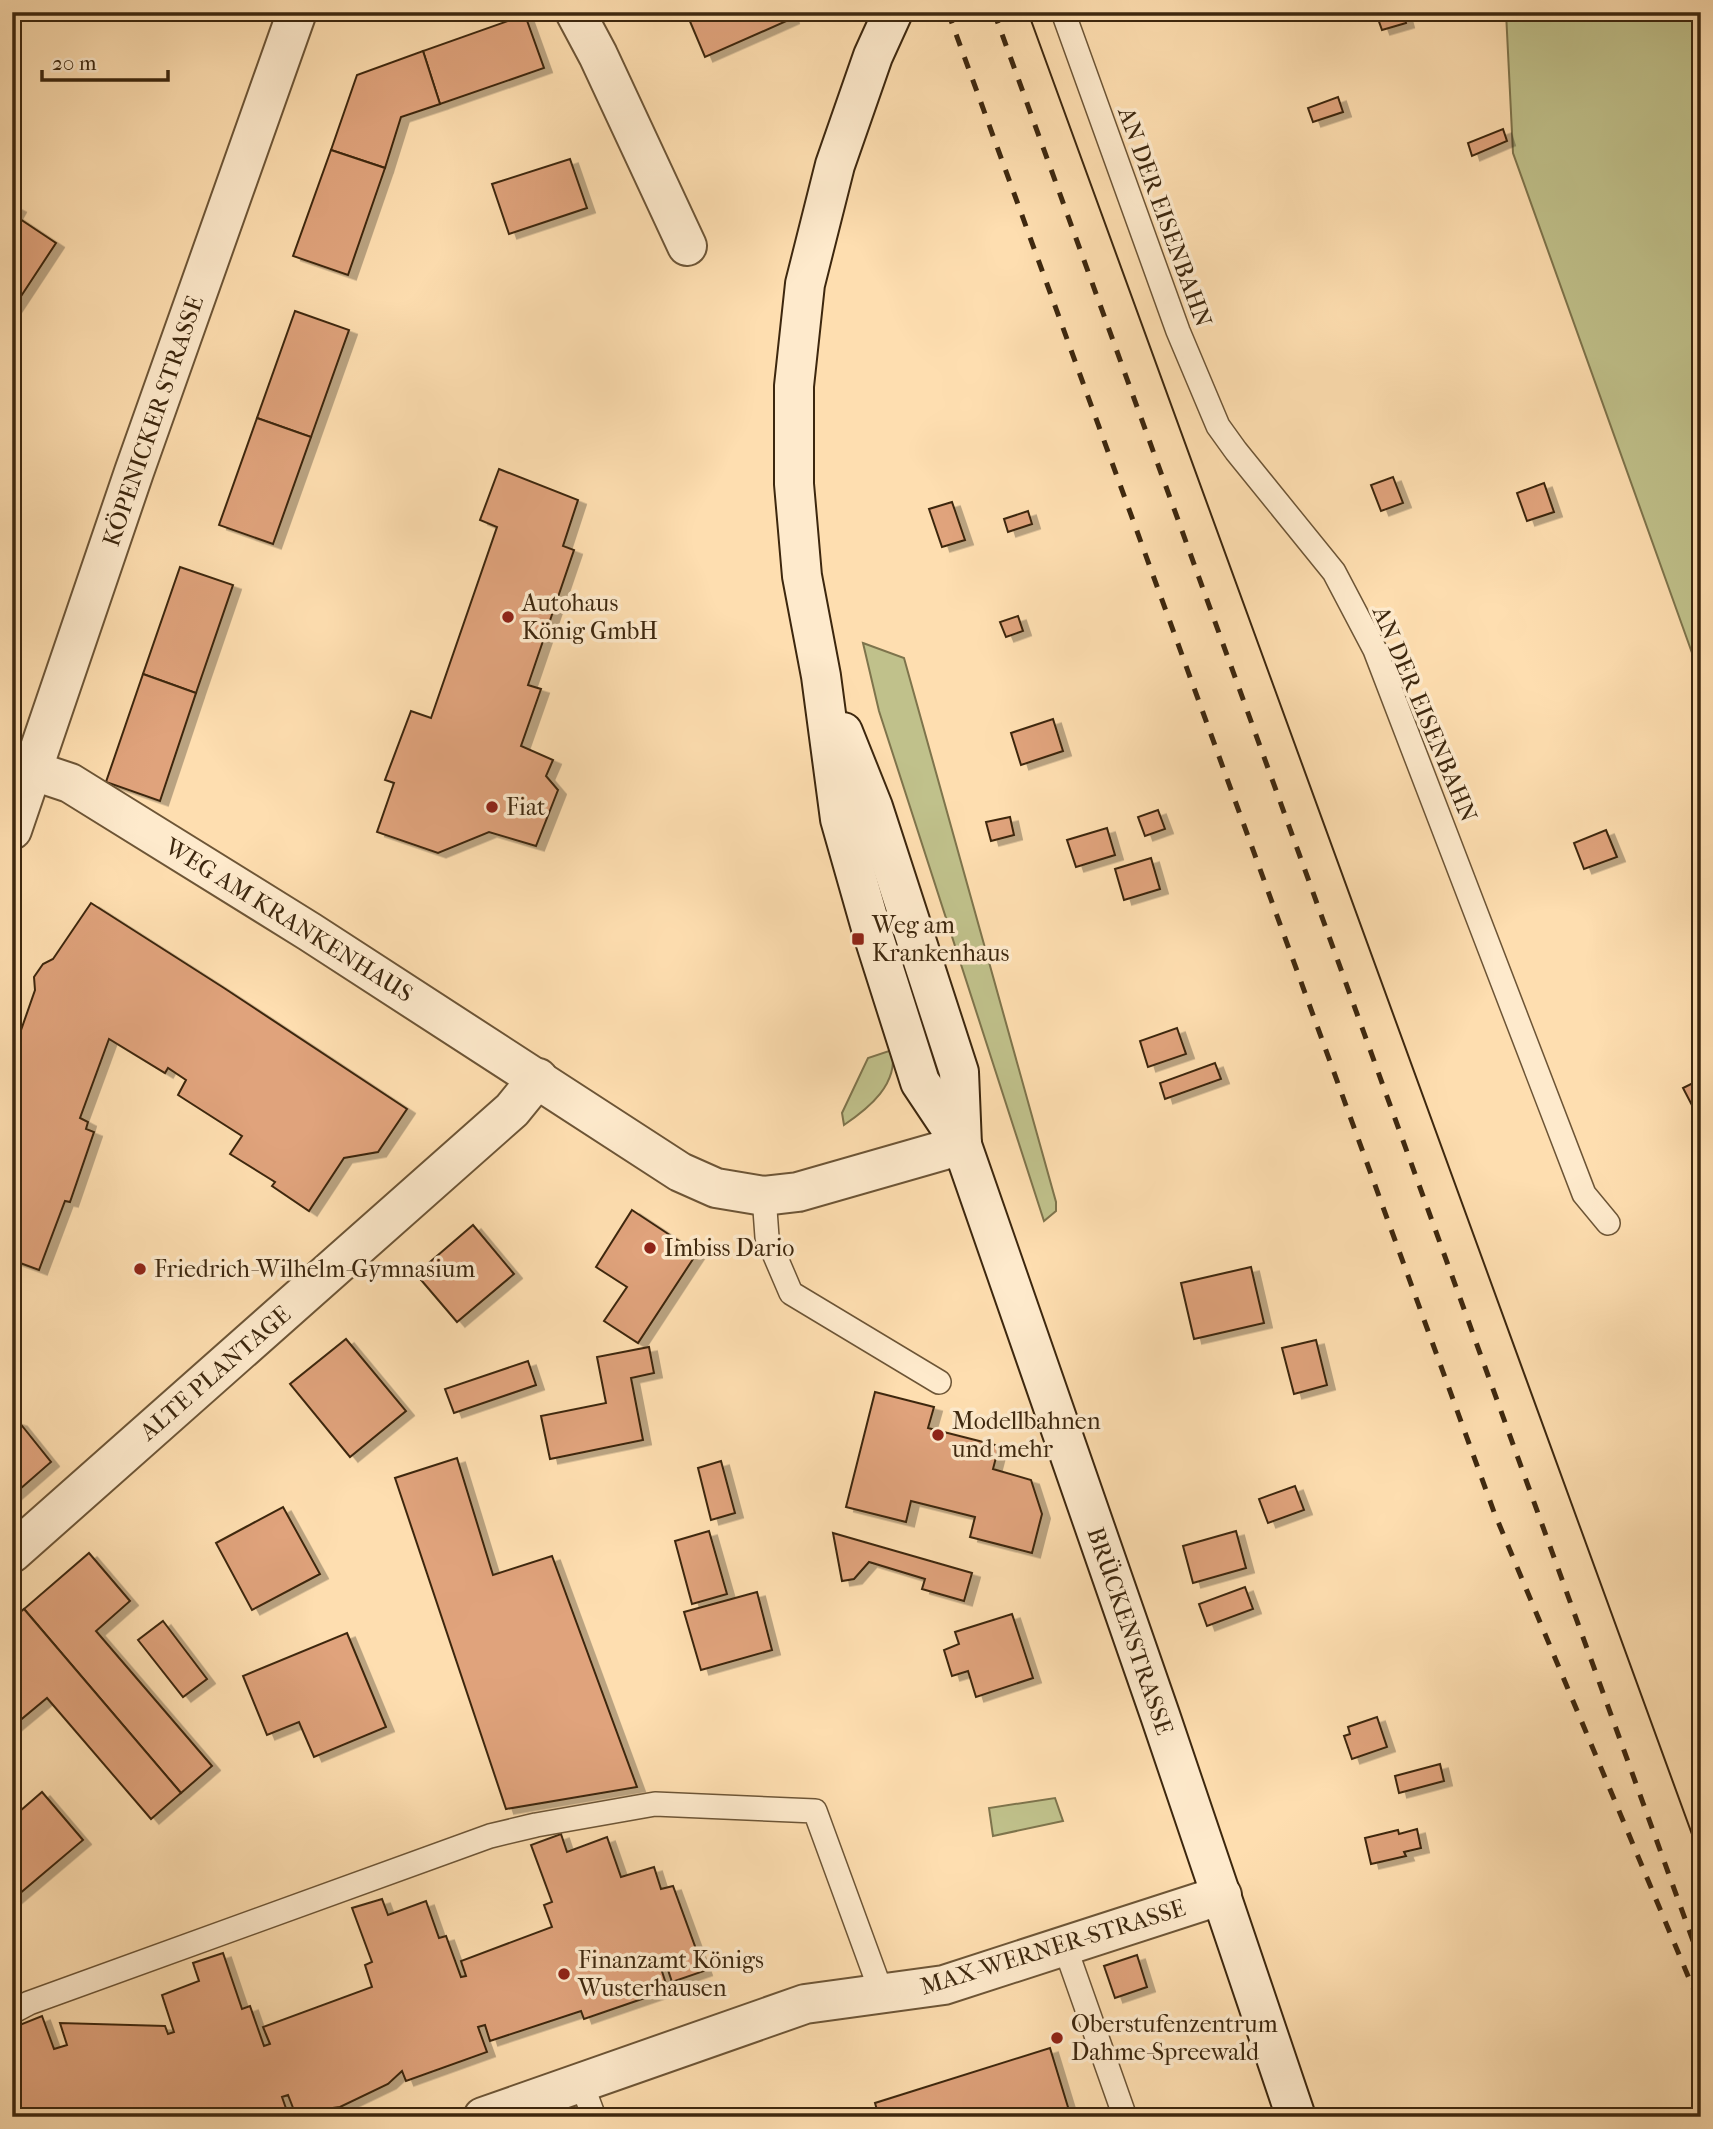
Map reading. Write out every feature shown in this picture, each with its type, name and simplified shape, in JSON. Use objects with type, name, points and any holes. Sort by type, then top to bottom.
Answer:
[{"type":"street","name":"KÖPENICKER STRASSE","points":[[12,830],[134,472],[297,12]]},
{"type":"street","points":[[575,12],[598,55],[687,246]]},
{"type":"street","name":"BRÜCKENSTRASSE","points":[[893,12],[873,56],[835,165],[805,284],[794,386],[794,484],[802,576],[821,676],[840,819],[920,1082],[962,1145],[1222,1895],[1296,2117]]},
{"type":"street","name":"WEG AM KRANKENHAUS","points":[[34,771],[70,783],[538,1078],[680,1172],[716,1188],[764,1196],[798,1192],[962,1145]]},
{"type":"street","name":"ALTE PLANTAGE","points":[[12,1553],[512,1110],[538,1078]]},
{"type":"street","name":"MAX-WERNER-STRASSE","points":[[483,2117],[588,2099],[805,2004],[944,1985],[1222,1895]]},
{"type":"lane","name":"AN DER EISENBAHN","points":[[1063,12],[1178,331],[1218,426],[1334,572],[1375,650],[1584,1194],[1608,1223]]},
{"type":"lane","points":[[764,1196],[767,1237],[791,1293],[939,1382]]},
{"type":"lane","points":[[12,2012],[490,1836],[654,1804],[815,1811],[882,1994]]},
{"type":"lane","points":[[1065,1947],[1125,2117]]},
{"type":"green space","points":[[1506,12],[1701,12],[1701,678],[1513,153]]},
{"type":"green space","points":[[863,643],[904,658],[1056,1202],[1056,1211],[1044,1221],[879,711]]},
{"type":"green space","points":[[892,1050],[891,1074],[880,1094],[844,1125],[842,1113],[868,1058]]},
{"type":"green space","points":[[1055,1798],[1063,1821],[993,1836],[989,1808]]},
{"type":"building","points":[[686,12],[789,12],[791,19],[705,57]]},
{"type":"building","points":[[1385,12],[1403,12],[1406,23],[1382,30],[1377,16]]},
{"type":"building","points":[[525,15],[544,68],[440,104],[423,51]]},
{"type":"building","points":[[423,51],[440,104],[401,117],[385,168],[331,150],[357,75]]},
{"type":"building","points":[[1338,97],[1343,112],[1313,122],[1308,108]]},
{"type":"building","points":[[1503,129],[1507,141],[1472,156],[1468,143]]},
{"type":"building","points":[[331,150],[385,168],[348,275],[293,256]]},
{"type":"building","points":[[570,159],[587,208],[509,234],[492,184]]},
{"type":"building","points":[[12,205],[18,208],[14,215],[56,243],[12,310]]},
{"type":"building","points":[[295,311],[349,330],[311,437],[257,418]]},
{"type":"building","points":[[257,418],[311,437],[273,544],[219,525]]},
{"type":"building","name":"Autohaus König GmbH","points":[[499,469],[578,500],[563,546],[574,550],[528,685],[541,689],[521,746],[553,760],[546,776],[558,790],[536,846],[489,832],[438,853],[377,832],[394,783],[385,780],[411,711],[431,718],[497,527],[480,520]]},
{"type":"building","points":[[1393,477],[1403,503],[1381,511],[1371,485]]},
{"type":"building","points":[[1544,483],[1554,512],[1527,521],[1517,493]]},
{"type":"building","points":[[952,502],[965,540],[942,547],[929,509]]},
{"type":"building","points":[[1028,511],[1032,524],[1008,532],[1004,519]]},
{"type":"building","points":[[180,567],[233,585],[196,693],[143,674]]},
{"type":"building","points":[[1018,616],[1023,631],[1006,637],[1000,622]]},
{"type":"building","points":[[143,674],[196,693],[160,801],[106,782]]},
{"type":"building","points":[[1053,719],[1063,751],[1021,765],[1011,733]]},
{"type":"building","points":[[1158,810],[1165,829],[1145,836],[1138,817]]},
{"type":"building","points":[[1010,817],[1014,835],[991,841],[986,822]]},
{"type":"building","points":[[1107,828],[1115,855],[1076,867],[1067,840]]},
{"type":"building","points":[[1606,830],[1617,857],[1584,869],[1574,843]]},
{"type":"building","points":[[1151,858],[1160,889],[1124,900],[1115,869]]},
{"type":"building","points":[[91,903],[407,1109],[378,1152],[344,1158],[309,1211],[272,1186],[275,1182],[230,1154],[242,1136],[178,1095],[186,1080],[168,1068],[165,1073],[109,1039],[80,1118],[88,1122],[86,1129],[94,1132],[70,1202],[65,1201],[39,1270],[12,1260],[12,1056],[35,990],[34,977],[43,964],[53,959]]},
{"type":"building","points":[[1177,1028],[1186,1054],[1148,1067],[1140,1041]]},
{"type":"building","points":[[1215,1063],[1221,1079],[1165,1099],[1160,1083]]},
{"type":"building","points":[[1701,1079],[1701,1111],[1696,1113],[1683,1088]]},
{"type":"building","points":[[632,1210],[697,1253],[638,1343],[604,1321],[627,1287],[596,1267]]},
{"type":"building","points":[[473,1225],[514,1274],[457,1322],[416,1274]]},
{"type":"building","points":[[1251,1267],[1264,1323],[1194,1339],[1181,1283]]},
{"type":"building","points":[[346,1339],[406,1411],[350,1457],[290,1384]]},
{"type":"building","points":[[1316,1340],[1327,1385],[1294,1394],[1282,1348]]},
{"type":"building","points":[[649,1347],[654,1373],[631,1378],[643,1440],[550,1459],[541,1416],[606,1403],[597,1357]]},
{"type":"building","points":[[528,1361],[536,1385],[454,1413],[445,1389]]},
{"type":"building","points":[[875,1392],[934,1407],[928,1428],[999,1446],[993,1469],[1031,1480],[1042,1514],[1032,1553],[970,1537],[975,1517],[911,1501],[906,1522],[846,1507]]},
{"type":"building","points":[[12,1420],[19,1422],[51,1462],[12,1496]]},
{"type":"building","points":[[457,1458],[493,1575],[552,1556],[637,1787],[506,1809],[395,1478]]},
{"type":"building","points":[[721,1461],[735,1513],[711,1520],[698,1468]]},
{"type":"building","points":[[1295,1486],[1304,1510],[1268,1523],[1259,1499]]},
{"type":"building","points":[[283,1507],[320,1574],[252,1610],[216,1543]]},
{"type":"building","points":[[709,1531],[727,1594],[692,1604],[675,1541]]},
{"type":"building","points":[[1236,1531],[1246,1568],[1193,1583],[1183,1546]]},
{"type":"building","points":[[833,1533],[972,1573],[964,1601],[922,1589],[925,1579],[869,1562],[854,1579],[842,1581]]},
{"type":"building","points":[[89,1553],[130,1601],[96,1631],[212,1766],[181,1793],[24,1609]]},
{"type":"building","points":[[1245,1587],[1253,1609],[1207,1626],[1199,1604]]},
{"type":"building","points":[[757,1592],[772,1650],[701,1670],[684,1612]]},
{"type":"building","points":[[24,1609],[181,1793],[151,1819],[47,1698],[12,1727],[12,1619]]},
{"type":"building","points":[[1012,1614],[1033,1678],[976,1697],[968,1671],[952,1676],[944,1650],[959,1644],[955,1632]]},
{"type":"building","points":[[163,1621],[207,1679],[183,1697],[138,1640]]},
{"type":"building","points":[[347,1633],[386,1727],[314,1757],[299,1722],[267,1735],[243,1676]]},
{"type":"building","points":[[1377,1717],[1387,1747],[1352,1759],[1344,1736],[1350,1734],[1348,1727]]},
{"type":"building","points":[[1440,1764],[1444,1781],[1399,1793],[1395,1776]]},
{"type":"building","points":[[42,1792],[83,1840],[12,1900],[12,1818]]},
{"type":"building","points":[[1417,1829],[1421,1848],[1404,1852],[1406,1856],[1371,1864],[1365,1838],[1398,1830],[1399,1834]]},
{"type":"building","name":"Finanzamt Königs Wusterhausen","points":[[561,1834],[567,1852],[607,1837],[621,1877],[654,1867],[661,1889],[673,1886],[704,1971],[672,1982],[665,1961],[659,1962],[668,1990],[584,2019],[581,2011],[490,2041],[485,2025],[478,2027],[487,2052],[406,2081],[402,2071],[388,2084],[340,2107],[295,2113],[288,2095],[282,2097],[289,2117],[12,2117],[12,2047],[19,2045],[12,2028],[42,2016],[54,2049],[67,2045],[60,2023],[165,2026],[168,2034],[174,2032],[162,1995],[199,1981],[193,1963],[223,1953],[242,2009],[250,2006],[264,2046],[270,2044],[263,2027],[372,1987],[365,1965],[372,1962],[352,1908],[382,1899],[388,1915],[426,1901],[439,1938],[446,1936],[461,1977],[466,1976],[461,1961],[552,1927],[544,1905],[552,1902],[531,1845]]},
{"type":"building","points":[[1137,1955],[1147,1987],[1115,1998],[1104,1966]]},
{"type":"building","points":[[1050,2048],[1071,2117],[879,2117],[875,2103]]},
{"type":"tram line","points":[[1028,12],[1701,1859]]},
{"type":"railway","points":[[948,12],[1494,1512],[1701,2007]]},
{"type":"railway","points":[[994,12],[1701,1963]]},
{"type":"place","name":"Autohaus König GmbH","points":[[508,617]]},
{"type":"place","name":"Fiat","points":[[492,807]]},
{"type":"place","name":"Weg am Krankenhaus","points":[[858,939]]},
{"type":"place","name":"Imbiss Dario","points":[[650,1248]]},
{"type":"place","name":"Friedrich-Wilhelm-Gymnasium","points":[[140,1269]]},
{"type":"place","name":"Modellbahnen und mehr","points":[[938,1435]]},
{"type":"place","name":"Finanzamt Königs Wusterhausen","points":[[564,1974]]},
{"type":"place","name":"Oberstufenzentrum Dahme-Spreewald","points":[[1057,2038]]}]
